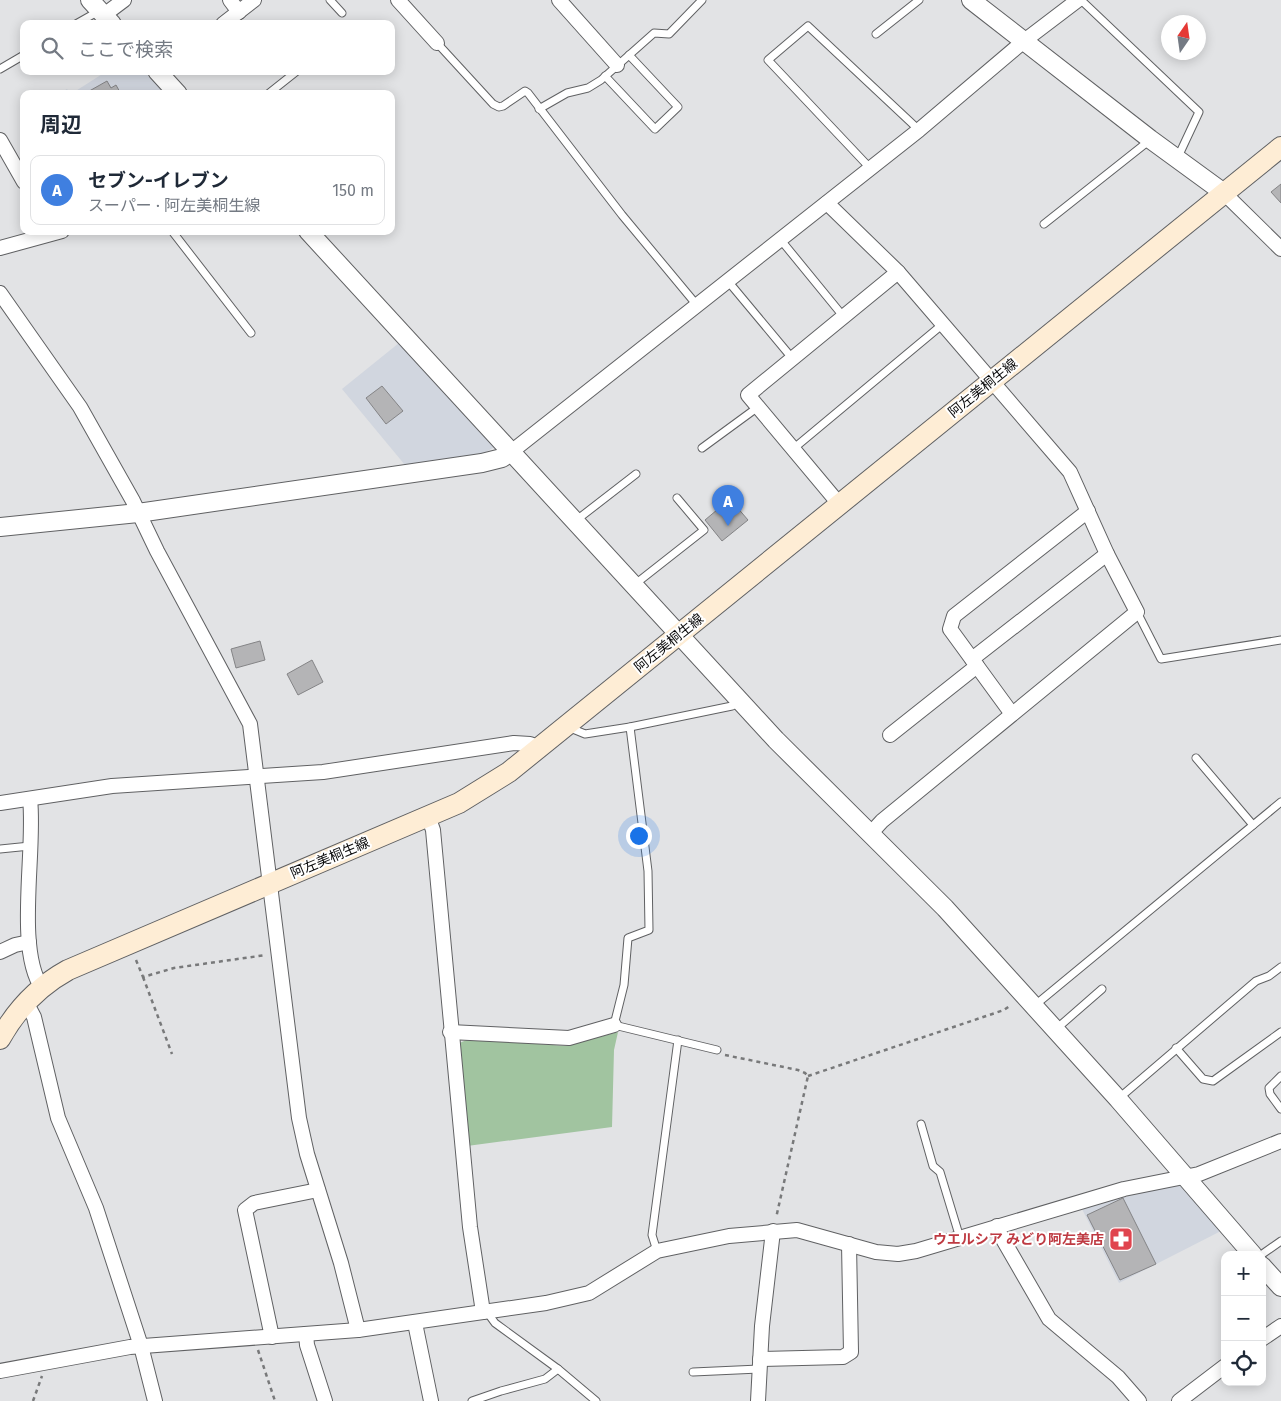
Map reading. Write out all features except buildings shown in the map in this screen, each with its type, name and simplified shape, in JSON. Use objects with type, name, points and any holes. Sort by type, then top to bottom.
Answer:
[{"type":"main road","name":"阿左美桐生線","points":[[0,1039],[14,1016],[26,1002],[68,970],[428,816],[490,785],[541,748],[1281,147]]},
{"type":"street","points":[[101,12],[124,0]]},
{"type":"street","points":[[230,0],[239,12]]},
{"type":"street","points":[[228,20],[254,0]]},
{"type":"street","points":[[398,0],[437,43]]},
{"type":"street","points":[[559,0],[617,65]]},
{"type":"street","points":[[971,0],[1150,139],[1224,193],[1281,249]]},
{"type":"street","points":[[0,527],[138,513],[482,463],[502,458],[919,130],[1024,41],[1079,0]]},
{"type":"street","points":[[162,75],[175,90]]},
{"type":"street","points":[[0,140],[20,175]]},
{"type":"street","points":[[827,203],[898,272],[1070,472],[1107,554],[1137,612],[882,821],[871,834]]},
{"type":"street","points":[[0,248],[44,235]]},
{"type":"street","points":[[312,235],[678,636],[798,764],[945,908],[1118,1099],[1249,1251]]},
{"type":"street","points":[[840,505],[748,395],[898,272]]},
{"type":"street","points":[[0,294],[80,408],[248,720],[252,733],[264,846],[271,883],[299,1118],[318,1190],[341,1263],[358,1330]]},
{"type":"street","points":[[1012,714],[950,629],[954,616],[1088,510]]},
{"type":"street","points":[[890,735],[974,662],[1107,554]]},
{"type":"street","points":[[0,803],[112,786],[323,772],[514,743],[530,744],[541,748]]},
{"type":"street","points":[[30,799],[29,942],[34,974],[42,988]]},
{"type":"street","points":[[428,816],[433,830],[450,1032],[472,1252],[485,1312]]},
{"type":"street","points":[[0,952],[21,942],[29,942]]},
{"type":"street","points":[[26,1002],[34,1017],[58,1118],[94,1202],[141,1346],[155,1401]]},
{"type":"street","points":[[450,1032],[568,1038],[614,1025]]},
{"type":"street","points":[[0,1371],[141,1346],[358,1330],[546,1303],[589,1293],[657,1250],[729,1236],[797,1230],[876,1252],[898,1254],[916,1252],[1124,1189],[1199,1174],[1281,1141]]},
{"type":"street","points":[[272,1337],[245,1210],[254,1203],[318,1190]]},
{"type":"street","points":[[997,1226],[1005,1245],[1049,1319],[1118,1377],[1139,1401]]},
{"type":"street","points":[[758,1401],[773,1231]]},
{"type":"street","points":[[760,1364],[843,1357],[852,1352],[849,1244]]},
{"type":"street","points":[[1266,1270],[1281,1287]]},
{"type":"street","points":[[415,1323],[431,1401]]},
{"type":"street","points":[[1266,1336],[1281,1326]]},
{"type":"street","points":[[306,1334],[307,1345],[325,1401]]},
{"type":"street","points":[[1180,1401],[1221,1369]]},
{"type":"lane","points":[[330,0],[342,13]]},
{"type":"lane","points":[[539,109],[567,93],[588,88],[605,76],[654,33],[669,34],[702,0]]},
{"type":"lane","points":[[876,34],[919,0]]},
{"type":"lane","points":[[1079,0],[1199,112],[1177,159]]},
{"type":"lane","points":[[84,20],[101,12]]},
{"type":"lane","points":[[870,168],[768,60],[808,26],[919,130]]},
{"type":"lane","points":[[437,43],[493,104],[499,108],[524,91],[622,215],[696,304]]},
{"type":"lane","points":[[605,76],[655,129],[678,107],[629,55]]},
{"type":"lane","points":[[0,69],[20,57]]},
{"type":"lane","points":[[273,90],[292,75]]},
{"type":"lane","points":[[1044,224],[1150,139]]},
{"type":"lane","points":[[175,235],[251,333]]},
{"type":"lane","points":[[780,239],[843,316]]},
{"type":"lane","points":[[728,280],[792,358]]},
{"type":"lane","points":[[793,449],[943,324]]},
{"type":"lane","points":[[702,448],[758,407]]},
{"type":"lane","points":[[574,522],[636,474]]},
{"type":"lane","points":[[634,586],[704,530],[676,498]]},
{"type":"lane","points":[[1137,612],[1161,659],[1281,640]]},
{"type":"lane","points":[[567,726],[585,734],[630,727],[727,707],[740,702]]},
{"type":"lane","points":[[630,727],[648,871],[650,918],[649,930],[628,938],[624,980],[614,1025],[717,1050]]},
{"type":"lane","points":[[1196,758],[1253,825]]},
{"type":"lane","points":[[1029,1000],[1281,802]]},
{"type":"lane","points":[[0,850],[30,846]]},
{"type":"lane","points":[[1118,1099],[1256,981],[1281,967]]},
{"type":"lane","points":[[1055,1030],[1102,989]]},
{"type":"lane","points":[[1176,1048],[1203,1078],[1213,1081],[1281,1032]]},
{"type":"lane","points":[[657,1250],[652,1235],[678,1040]]},
{"type":"lane","points":[[1281,1076],[1269,1088],[1270,1094],[1281,1109]]},
{"type":"lane","points":[[922,1124],[933,1166],[940,1172],[960,1239]]},
{"type":"lane","points":[[1266,1251],[1281,1240]]},
{"type":"lane","points":[[485,1312],[495,1323],[558,1369],[596,1401]]},
{"type":"lane","points":[[693,1372],[760,1364]]},
{"type":"lane","points":[[472,1401],[501,1390],[545,1379],[558,1369]]},
{"type":"path","points":[[131,943],[172,1054]]},
{"type":"path","points":[[143,977],[174,968],[278,953]]},
{"type":"path","points":[[808,1076],[1029,1000]]},
{"type":"path","points":[[717,1050],[723,1054],[798,1070],[808,1076]]},
{"type":"path","points":[[773,1231],[808,1076]]},
{"type":"path","points":[[259,1353],[275,1401]]},
{"type":"path","points":[[34,1401],[45,1363]]},
{"type":"shaded area","points":[[101,75],[148,75],[161,90],[77,90]]},
{"type":"shaded area","points":[[399,343],[496,446],[481,455],[405,465],[342,389]]},
{"type":"shaded area","points":[[1176,1185],[1180,1186],[1221,1231],[1119,1283],[1081,1207]]},
{"type":"green space","points":[[618,1032],[614,1050],[612,1127],[467,1146],[457,1044],[469,1039],[566,1046]]},
{"type":"place","name":"セブン-イレブン","points":[[728,526]]},
{"type":"place","name":"ウエルシア みどり阿左美店","points":[[1121,1239]]}]
